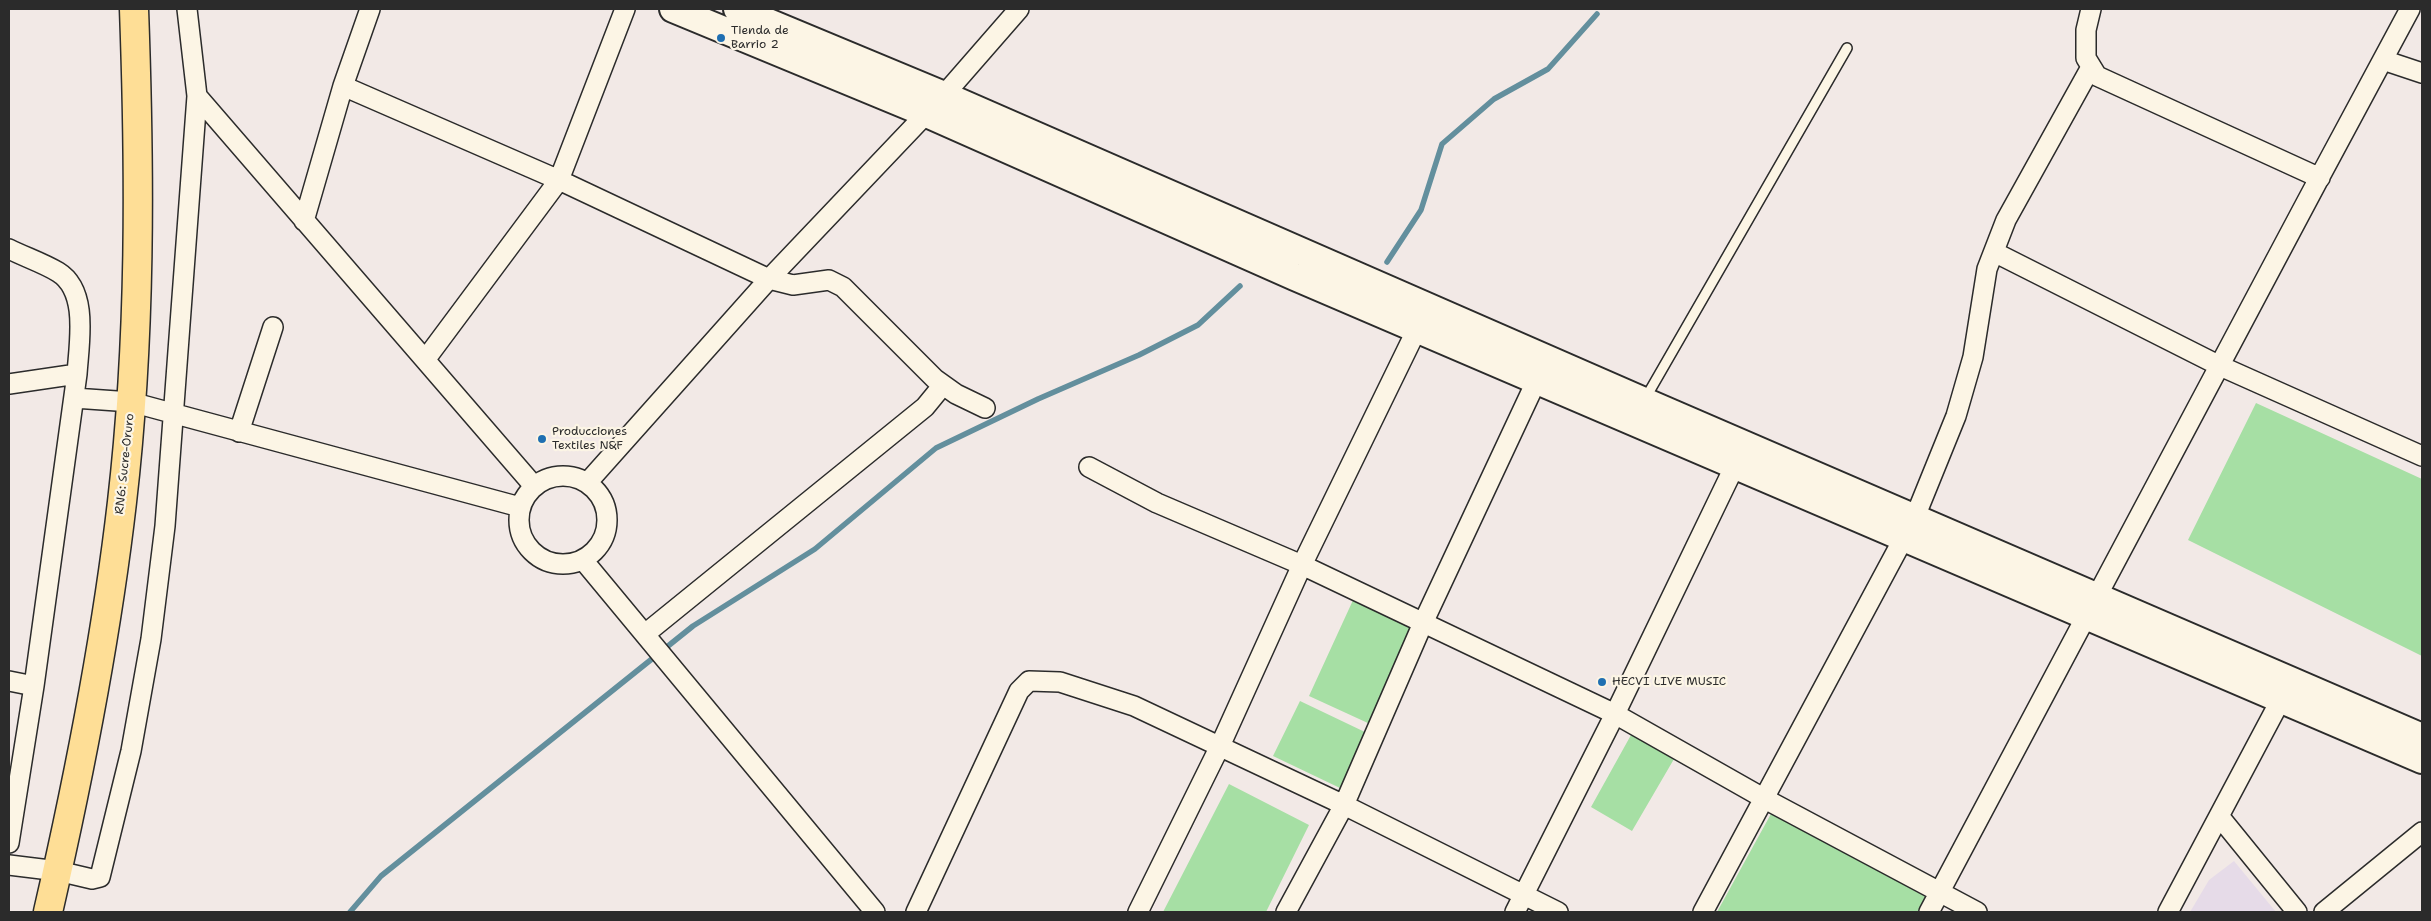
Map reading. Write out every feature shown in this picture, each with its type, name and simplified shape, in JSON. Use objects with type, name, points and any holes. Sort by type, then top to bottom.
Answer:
[{"type":"highway","name":"RN6: Sucre-Oruro","points":[[48,912],[100,662],[122,502],[131,402],[139,255],[138,120],[134,9]]},
{"type":"street","points":[[9,865],[58,871],[92,879],[100,877],[131,751],[151,639],[165,526],[174,414],[197,96],[187,9]]},
{"type":"street","points":[[304,221],[343,86],[370,9]]},
{"type":"street","points":[[425,360],[558,180],[625,9]]},
{"type":"street","points":[[673,9],[935,104],[1542,370],[2093,608],[2286,690],[2422,737]]},
{"type":"street","points":[[737,9],[935,104],[1418,329],[1644,401],[1740,454]]},
{"type":"street","points":[[587,483],[769,279],[935,104],[1019,9]]},
{"type":"street","points":[[2091,9],[2086,30],[2086,58],[2097,76],[2320,178]]},
{"type":"street","points":[[1929,912],[2093,608],[2218,365],[2410,9]]},
{"type":"street","points":[[2383,60],[2422,73]]},
{"type":"street","points":[[1703,912],[1909,528],[1956,416],[1973,357],[1988,269],[2006,220],[2091,67]]},
{"type":"street","points":[[343,86],[558,180],[769,279],[794,284],[829,280],[843,287],[943,385],[956,394],[985,408]]},
{"type":"street","points":[[197,96],[534,486]]},
{"type":"street","points":[[9,249],[58,272],[72,286],[77,303],[79,325],[78,374],[34,686],[9,843]]},
{"type":"street","points":[[1994,252],[2218,365],[2422,456]]},
{"type":"street","points":[[238,432],[273,327]]},
{"type":"street","points":[[1138,912],[1220,746],[1302,565],[1418,329]]},
{"type":"street","points":[[1286,912],[1344,805],[1423,623],[1542,370]]},
{"type":"street","points":[[9,384],[78,374]]},
{"type":"street","points":[[645,634],[925,407],[943,385]]},
{"type":"street","points":[[74,398],[131,402],[520,507]]},
{"type":"street","points":[[1515,912],[1615,714],[1740,454]]},
{"type":"street","points":[[1089,467],[1157,503],[1302,565],[1615,714],[1765,799],[1977,912]]},
{"type":"street","points":[[560,476],[574,477],[587,483],[597,492],[604,503],[607,522],[602,541],[594,552],[583,560],[569,564],[554,564],[540,558],[529,549],[521,536],[518,521],[520,507],[526,496],[534,486],[546,479],[560,476]]},
{"type":"street","points":[[583,560],[875,912]]},
{"type":"street","points":[[9,682],[34,686]]},
{"type":"street","points":[[916,912],[1019,691],[1029,682],[1060,682],[1134,706],[1344,805],[1558,912]]},
{"type":"street","points":[[2286,690],[2422,760]]},
{"type":"street","points":[[2168,912],[2286,690]]},
{"type":"street","points":[[2219,816],[2297,912]]},
{"type":"street","points":[[2324,912],[2422,832]]},
{"type":"lane","points":[[1644,401],[1847,48]]},
{"type":"shaded area","points":[[2234,861],[2276,912],[2190,912],[2209,880]]},
{"type":"green space","points":[[2256,403],[2422,479],[2422,656],[2188,540]]},
{"type":"green space","points":[[1354,598],[1416,626],[1370,724],[1309,696]]},
{"type":"green space","points":[[1300,701],[1367,733],[1340,788],[1273,756]]},
{"type":"green space","points":[[1631,735],[1674,759],[1632,831],[1591,807]]},
{"type":"green space","points":[[1229,784],[1309,825],[1266,912],[1163,912]]},
{"type":"green space","points":[[1772,812],[1928,898],[1920,912],[1717,912]]},
{"type":"waterway","points":[[1387,262],[1421,210],[1442,144],[1494,99],[1548,69],[1597,14]]},
{"type":"waterway","points":[[350,912],[381,876],[693,626],[815,549],[936,448],[1038,399],[1139,355],[1198,325],[1240,286]]},
{"type":"place","name":"Tienda de Barrio 2","points":[[721,38]]},
{"type":"place","name":"Producciones Textiles N&F","points":[[542,439]]},
{"type":"place","name":"HECVI LIVE MUSIC","points":[[1602,682]]}]
